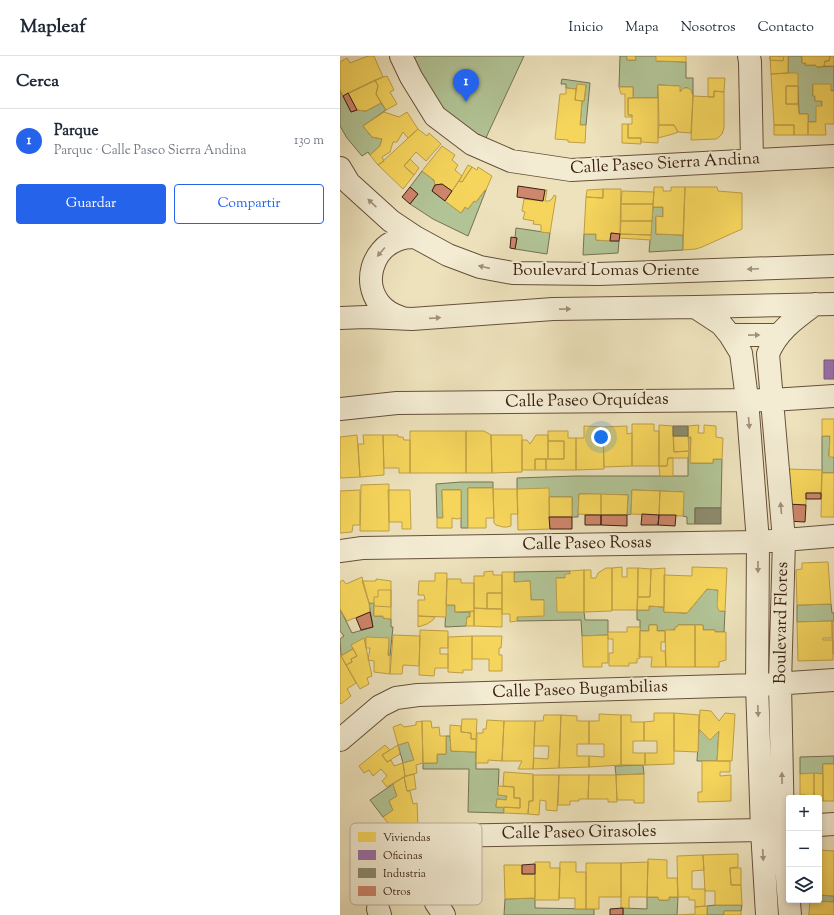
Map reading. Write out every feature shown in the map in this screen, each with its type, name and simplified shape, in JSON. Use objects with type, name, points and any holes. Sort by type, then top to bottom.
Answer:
[{"type":"street","name":"Calle Paseo Sierra Andina","points":[[401,56],[411,78],[435,116],[472,144],[511,161],[570,170],[834,156]]},
{"type":"street","points":[[749,56],[752,160]]},
{"type":"street","name":"Boulevard Lomas Oriente","points":[[340,168],[349,183],[391,221],[415,237],[448,255],[480,266],[513,273],[598,274],[834,266]]},
{"type":"street","points":[[412,319],[398,317],[386,310],[379,303],[371,286],[371,277],[372,268],[376,259],[388,244],[396,240],[415,237]]},
{"type":"street","points":[[785,268],[834,273]]},
{"type":"street","points":[[340,318],[366,317],[412,319],[553,309],[825,304]]},
{"type":"street","name":"Boulevard Flores","points":[[786,827],[780,684],[784,540],[768,354],[779,334],[789,324],[825,304]]},
{"type":"street","name":"Boulevard Flores","points":[[695,307],[721,324],[730,335],[742,357],[747,399],[758,542],[757,685],[762,830],[767,915]]},
{"type":"street","points":[[730,335],[779,334]]},
{"type":"street","name":"Calle Paseo Orquídeas","points":[[340,409],[397,403],[772,400],[834,396]]},
{"type":"street","name":"Calle Paseo Rosas","points":[[340,551],[362,548],[758,542],[834,536]]},
{"type":"street","name":"Calle Paseo Bugambilias","points":[[340,740],[380,706],[396,698],[418,695],[757,685],[834,680]]},
{"type":"street","points":[[822,825],[834,824]]},
{"type":"street","name":"Calle Paseo Girasoles","points":[[482,835],[762,830],[786,827]]},
{"type":"street","name":"Boulevard Flores","points":[[786,831],[790,915]]},
{"type":"street","name":"Calle Paseo Girasoles","points":[[437,905],[444,915]]},
{"type":"green space","points":[[417,56],[524,56],[484,142],[447,119],[407,63]]},
{"type":"green space","points":[[620,56],[627,56],[627,60],[636,60],[635,56],[656,56],[657,61],[686,62],[686,78],[693,78],[693,96],[692,92],[688,88],[684,88],[680,92],[679,86],[658,85],[658,98],[633,98],[633,87],[619,87]]},
{"type":"green space","points":[[788,56],[802,56],[802,63],[806,63],[805,65],[816,65],[817,67],[834,66],[834,91],[813,85],[813,96],[815,96],[815,101],[822,101],[822,106],[816,122],[808,122],[808,114],[799,114],[798,86],[788,73]]},
{"type":"green space","points":[[562,79],[590,83],[586,125],[580,125],[582,101],[584,101],[586,85],[576,89],[566,88],[566,84],[561,84]]},
{"type":"green space","points":[[340,90],[351,112],[357,110],[366,111],[381,103],[386,110],[363,126],[372,137],[382,139],[380,146],[370,155],[368,152],[362,156],[347,138],[340,126]]},
{"type":"green space","points":[[422,171],[434,180],[435,185],[432,191],[461,213],[465,207],[468,209],[474,201],[476,202],[486,190],[468,236],[433,219],[410,204],[418,194],[410,187]]},
{"type":"green space","points":[[653,207],[663,207],[663,217],[656,217],[656,234],[683,235],[683,250],[649,252]]},
{"type":"green space","points":[[516,228],[550,233],[547,254],[515,249],[517,238],[515,237]]},
{"type":"green space","points":[[584,234],[596,234],[596,240],[619,241],[618,253],[583,255]]},
{"type":"green space","points":[[822,436],[830,436],[829,456],[834,457],[834,473],[822,473]]},
{"type":"green space","points":[[688,437],[691,437],[691,463],[713,463],[713,459],[722,459],[721,508],[695,508],[695,524],[687,524],[687,517],[683,516],[683,492],[632,490],[631,514],[627,515],[628,495],[579,494],[578,517],[572,517],[572,497],[549,497],[517,489],[517,478],[576,476],[688,476]]},
{"type":"green space","points":[[493,482],[493,488],[468,488],[468,528],[461,528],[461,490],[442,490],[443,518],[437,518],[436,484]]},
{"type":"green space","points":[[570,571],[570,574],[565,578],[556,578],[584,612],[585,620],[608,620],[608,635],[582,636],[581,620],[517,621],[517,617],[544,600],[531,600],[530,581],[514,582],[514,572]]},
{"type":"green space","points":[[707,589],[718,590],[720,611],[725,611],[724,632],[703,630],[703,625],[678,625],[675,630],[657,631],[657,625],[649,625],[649,631],[640,631],[640,620],[637,620],[637,610],[649,610],[649,606],[664,607],[664,612],[687,613]]},
{"type":"green space","points":[[369,603],[374,603],[374,616],[383,616],[383,618],[391,619],[391,627],[393,627],[390,656],[388,655],[388,638],[366,648],[364,639],[352,645],[353,649],[341,656],[340,639],[344,636],[340,631],[340,609],[352,633],[373,627]]},
{"type":"green space","points":[[831,604],[832,613],[834,613],[834,621],[797,622],[797,605]]},
{"type":"green space","points":[[446,605],[455,605],[455,612],[470,612],[470,617],[467,617],[466,626],[445,627]]},
{"type":"green space","points":[[699,729],[710,740],[719,731],[717,761],[697,761]]},
{"type":"green space","points":[[446,736],[450,736],[451,751],[476,752],[476,769],[499,769],[498,795],[507,796],[506,800],[497,799],[496,807],[504,807],[504,813],[468,812],[469,769],[423,769],[423,763],[437,763],[437,754],[446,754]]},
{"type":"green space","points":[[408,742],[414,760],[403,763],[398,745]]},
{"type":"green space","points":[[834,756],[834,764],[823,764],[823,774],[800,774],[800,757]]},
{"type":"green space","points":[[643,765],[644,774],[616,775],[615,766]]},
{"type":"green space","points":[[393,784],[397,796],[389,801],[393,810],[383,817],[370,800]]},
{"type":"green space","points":[[822,895],[834,896],[834,902],[822,902]]},
{"type":"green space","points":[[647,897],[658,897],[659,900],[669,900],[669,897],[678,897],[677,915],[623,915],[623,908],[647,909]]},
{"type":"green space","points":[[535,898],[535,908],[594,909],[594,915],[504,915],[505,899]]},
{"type":"green space","points":[[742,905],[741,911],[724,911],[724,915],[707,915],[707,906]]},
{"type":"building: Viviendas","points":[[368,56],[374,56],[383,77],[343,96],[340,90],[340,62],[347,58],[350,63]]},
{"type":"building: Viviendas","points":[[627,56],[635,56],[636,60],[627,60]]},
{"type":"building: Viviendas","points":[[656,56],[686,56],[686,62],[656,61]]},
{"type":"building: Viviendas","points":[[770,56],[784,56],[783,61],[770,60]]},
{"type":"building: Viviendas","points":[[770,56],[788,56],[788,73],[771,74]]},
{"type":"building: Viviendas","points":[[802,56],[830,56],[829,61],[825,61],[824,66],[816,67],[816,65],[805,65],[806,63],[802,63]]},
{"type":"building: Viviendas","points":[[830,56],[834,56],[834,66],[824,66],[825,61],[829,61]]},
{"type":"building: Viviendas","points":[[798,73],[798,86],[786,86],[786,104],[798,104],[799,114],[808,114],[808,135],[794,135],[794,125],[774,125],[771,74]]},
{"type":"building: Viviendas","points":[[387,76],[394,90],[390,92],[397,104],[386,110],[376,94],[378,86],[375,80]]},
{"type":"building: Viviendas","points":[[708,78],[725,78],[724,92],[714,91],[714,97],[708,97]]},
{"type":"building: Viviendas","points":[[375,80],[378,86],[376,94],[381,103],[366,111],[357,110],[348,93]]},
{"type":"building: Viviendas","points":[[577,84],[586,85],[584,101],[575,100]]},
{"type":"building: Viviendas","points":[[813,84],[831,84],[831,91],[834,91],[834,124],[825,124],[826,135],[808,135],[808,122],[816,122],[816,106],[822,106],[822,101],[815,101],[815,96],[813,96]]},
{"type":"building: Viviendas","points":[[658,85],[680,86],[680,92],[684,88],[691,90],[693,96],[691,133],[678,132],[674,125],[659,125]]},
{"type":"building: Viviendas","points":[[786,86],[798,86],[798,104],[786,104]]},
{"type":"building: Viviendas","points":[[619,87],[633,87],[633,98],[628,98],[628,115],[632,115],[632,117],[625,117],[625,94],[621,94]]},
{"type":"building: Viviendas","points":[[566,88],[576,89],[575,100],[582,101],[580,125],[586,125],[585,143],[568,142],[568,140],[555,139],[560,94],[566,94]]},
{"type":"building: Viviendas","points":[[714,91],[724,92],[724,128],[722,134],[716,139],[691,140],[693,96],[714,97]]},
{"type":"building: Viviendas","points":[[628,98],[658,98],[658,143],[641,142],[641,138],[628,138],[628,124],[632,124],[632,115],[628,115]]},
{"type":"building: Viviendas","points":[[384,112],[399,117],[407,112],[418,129],[408,138],[403,132],[397,142],[393,142],[390,152],[382,157],[384,161],[378,165],[370,155],[380,146],[382,139],[372,137],[363,126]]},
{"type":"building: Viviendas","points":[[622,124],[628,124],[628,138],[641,138],[641,144],[622,143]]},
{"type":"building: Viviendas","points":[[659,125],[674,125],[678,132],[658,138]]},
{"type":"building: Viviendas","points":[[774,125],[794,125],[794,135],[774,135]]},
{"type":"building: Viviendas","points":[[418,129],[427,136],[429,133],[441,144],[426,161],[416,152],[404,166],[414,175],[403,189],[378,165]]},
{"type":"building: Viviendas","points":[[442,146],[455,155],[452,160],[458,165],[455,170],[462,176],[452,191],[442,184],[435,185],[434,180],[422,171]]},
{"type":"building: Viviendas","points":[[410,159],[419,168],[414,175],[404,166]]},
{"type":"building: Viviendas","points":[[468,165],[472,167],[462,182],[459,181]]},
{"type":"building: Viviendas","points":[[472,167],[477,170],[478,167],[492,176],[486,190],[476,202],[474,201],[468,209],[465,207],[461,213],[445,201],[459,181],[462,182]]},
{"type":"building: Viviendas","points":[[654,187],[663,187],[663,191],[671,191],[671,187],[685,187],[683,235],[656,234],[656,216],[663,217],[663,207],[653,207]]},
{"type":"building: Viviendas","points":[[685,187],[717,187],[718,191],[742,193],[742,229],[702,247],[683,250]]},
{"type":"building: Viviendas","points":[[603,189],[621,189],[620,234],[611,233],[610,241],[596,240],[596,234],[584,234],[586,197],[603,198]]},
{"type":"building: Viviendas","points":[[603,189],[603,198],[586,197],[587,190]]},
{"type":"building: Viviendas","points":[[545,190],[547,190],[545,201],[552,199],[554,195],[556,196],[550,233],[541,232],[541,225],[533,224],[534,221],[523,219],[525,212],[522,211],[524,199],[543,201]]},
{"type":"building: Viviendas","points":[[622,191],[654,192],[653,204],[621,204]]},
{"type":"building: Viviendas","points":[[621,204],[653,204],[652,221],[621,221]]},
{"type":"building: Viviendas","points":[[621,221],[652,221],[651,235],[620,234]]},
{"type":"building: Viviendas","points":[[620,234],[651,235],[651,240],[619,238]]},
{"type":"building: Viviendas","points":[[822,419],[834,419],[834,457],[829,457],[830,436],[822,436]]},
{"type":"building: Viviendas","points":[[632,424],[654,424],[654,431],[659,431],[659,466],[632,466]]},
{"type":"building: Viviendas","points":[[659,425],[673,426],[674,452],[689,451],[688,458],[668,458],[667,466],[659,466]]},
{"type":"building: Viviendas","points":[[699,425],[698,433],[704,433],[704,425],[716,426],[716,437],[723,438],[722,459],[713,459],[713,463],[690,463],[691,437],[688,437],[688,426]]},
{"type":"building: Viviendas","points":[[584,426],[603,427],[604,469],[576,470],[576,438],[584,438]]},
{"type":"building: Viviendas","points":[[627,426],[627,434],[632,433],[632,466],[604,467],[603,427]]},
{"type":"building: Viviendas","points":[[410,431],[466,431],[466,473],[410,473]]},
{"type":"building: Viviendas","points":[[466,431],[484,431],[491,435],[492,473],[466,473]]},
{"type":"building: Viviendas","points":[[548,431],[568,431],[568,438],[576,438],[576,470],[546,470],[546,459],[564,459],[564,441],[548,441]]},
{"type":"building: Viviendas","points":[[357,435],[360,477],[340,478],[340,437]]},
{"type":"building: Viviendas","points":[[363,435],[383,435],[384,475],[360,477],[358,444],[364,444]]},
{"type":"building: Viviendas","points":[[383,435],[398,435],[398,437],[403,437],[404,440],[410,440],[410,473],[399,473],[399,468],[384,468]]},
{"type":"building: Viviendas","points":[[491,435],[522,435],[522,472],[492,473]]},
{"type":"building: Viviendas","points":[[536,435],[548,435],[548,459],[535,459],[535,470],[522,470],[522,440],[527,440],[530,444]]},
{"type":"building: Viviendas","points":[[673,436],[688,436],[689,451],[674,452]]},
{"type":"building: Viviendas","points":[[548,441],[564,441],[564,459],[548,459]]},
{"type":"building: Viviendas","points":[[668,458],[673,458],[673,476],[660,476],[659,466],[667,466]]},
{"type":"building: Viviendas","points":[[535,459],[546,459],[546,470],[535,470]]},
{"type":"building: Viviendas","points":[[787,469],[822,470],[821,493],[806,493],[806,505],[786,504]]},
{"type":"building: Viviendas","points":[[822,473],[834,473],[834,517],[821,517]]},
{"type":"building: Viviendas","points":[[389,484],[389,531],[360,531],[361,485]]},
{"type":"building: Viviendas","points":[[468,488],[493,488],[494,518],[486,518],[486,528],[468,528]]},
{"type":"building: Viviendas","points":[[549,488],[550,529],[518,530],[517,489]]},
{"type":"building: Viviendas","points":[[493,489],[517,489],[518,514],[511,514],[511,526],[503,527],[494,523]]},
{"type":"building: Viviendas","points":[[360,490],[360,525],[353,525],[352,532],[340,533],[340,491]]},
{"type":"building: Viviendas","points":[[388,490],[410,490],[411,529],[402,529],[402,522],[389,522]]},
{"type":"building: Viviendas","points":[[442,490],[461,490],[461,518],[452,518],[452,528],[437,528],[437,518],[443,518]]},
{"type":"building: Viviendas","points":[[632,490],[660,491],[659,515],[631,514]]},
{"type":"building: Viviendas","points":[[660,491],[684,492],[683,516],[659,515]]},
{"type":"building: Viviendas","points":[[579,494],[601,494],[601,515],[578,514]]},
{"type":"building: Viviendas","points":[[601,494],[628,495],[627,515],[601,515]]},
{"type":"building: Viviendas","points":[[549,497],[572,497],[572,517],[549,517]]},
{"type":"building: Viviendas","points":[[828,562],[831,604],[797,605],[796,570],[802,569],[802,563]]},
{"type":"building: Viviendas","points":[[622,567],[622,577],[627,577],[627,568],[638,568],[637,610],[612,610],[612,568]]},
{"type":"building: Viviendas","points":[[692,567],[727,568],[725,611],[719,611],[717,606],[718,590],[707,589],[687,613],[664,612],[664,575],[692,576]]},
{"type":"building: Viviendas","points":[[606,568],[612,568],[612,611],[584,612],[584,570],[591,570],[591,578],[596,578],[598,573]]},
{"type":"building: Viviendas","points":[[638,568],[651,569],[650,597],[638,597]]},
{"type":"building: Viviendas","points":[[665,568],[664,607],[649,606],[649,610],[637,610],[638,597],[650,597],[651,569]]},
{"type":"building: Viviendas","points":[[584,570],[584,612],[557,612],[556,578],[565,578],[565,574],[570,574],[570,571]]},
{"type":"building: Viviendas","points":[[493,571],[493,575],[502,575],[502,593],[487,593],[487,609],[474,608],[474,576],[484,576],[484,572]]},
{"type":"building: Viviendas","points":[[502,572],[514,572],[514,582],[530,581],[531,600],[544,600],[544,616],[517,617],[517,621],[510,622],[510,614],[502,614]]},
{"type":"building: Viviendas","points":[[435,573],[447,573],[446,617],[418,616],[418,600],[425,600],[424,595],[418,595],[419,581],[435,581]]},
{"type":"building: Viviendas","points":[[362,577],[370,612],[347,621],[340,609],[340,582],[343,580],[346,584]]},
{"type":"building: Viviendas","points":[[376,579],[391,581],[391,619],[383,618],[383,616],[374,616],[374,603],[369,603],[362,581],[376,581]]},
{"type":"building: Viviendas","points":[[447,579],[461,579],[461,583],[474,583],[474,611],[455,612],[455,605],[446,605]]},
{"type":"building: Viviendas","points":[[378,590],[391,590],[391,607],[374,606],[374,597],[378,597]]},
{"type":"building: Viviendas","points":[[487,593],[502,593],[502,609],[487,609]]},
{"type":"building: Viviendas","points":[[474,608],[502,609],[502,627],[474,626]]},
{"type":"building: Viviendas","points":[[474,611],[474,626],[466,626],[467,617],[470,617],[470,612]]},
{"type":"building: Viviendas","points":[[418,616],[435,617],[427,624],[418,627]]},
{"type":"building: Viviendas","points":[[832,621],[832,638],[823,638],[823,640],[833,640],[833,660],[798,661],[797,622]]},
{"type":"building: Viviendas","points":[[832,621],[834,621],[834,654],[833,654]]},
{"type":"building: Viviendas","points":[[649,625],[657,625],[657,631],[665,631],[665,642],[661,642],[661,651],[665,651],[666,667],[651,667],[652,657],[639,657],[640,631],[649,631]]},
{"type":"building: Viviendas","points":[[678,625],[695,625],[695,667],[666,667],[665,630],[675,630],[675,627]]},
{"type":"building: Viviendas","points":[[695,625],[703,625],[703,630],[726,632],[726,660],[719,662],[719,667],[695,667]]},
{"type":"building: Viviendas","points":[[627,627],[640,627],[640,658],[637,659],[637,663],[629,663],[629,666],[609,666],[609,653],[613,653],[613,639],[608,639],[608,632],[627,632]]},
{"type":"building: Viviendas","points":[[420,630],[448,631],[448,648],[440,648],[440,654],[448,654],[448,668],[435,668],[434,676],[419,675]]},
{"type":"building: Viviendas","points":[[393,635],[420,636],[419,666],[403,665],[402,674],[390,674]]},
{"type":"building: Viviendas","points":[[608,635],[608,663],[602,663],[602,667],[583,667],[582,636]]},
{"type":"building: Viviendas","points":[[472,636],[472,670],[463,670],[463,673],[448,672],[448,637]]},
{"type":"building: Viviendas","points":[[472,636],[502,636],[499,655],[502,655],[502,671],[489,671],[489,659],[472,659]]},
{"type":"building: Viviendas","points":[[366,637],[389,638],[388,655],[390,656],[390,674],[374,672],[374,661],[368,660],[370,648],[366,648]]},
{"type":"building: Viviendas","points":[[364,638],[372,676],[367,678],[369,684],[360,689],[346,665],[352,662],[351,659],[357,656],[351,645]]},
{"type":"building: Viviendas","points":[[353,649],[357,656],[351,659],[352,662],[346,665],[341,656]]},
{"type":"building: Viviendas","points":[[340,654],[356,683],[347,689],[351,696],[341,704],[340,703]]},
{"type":"building: Viviendas","points":[[700,710],[711,711],[719,721],[725,713],[735,714],[732,761],[717,761],[719,731],[710,740],[699,729]]},
{"type":"building: Viviendas","points":[[654,713],[674,713],[674,764],[645,765],[645,753],[657,753],[657,741],[644,741],[644,722],[654,721]]},
{"type":"building: Viviendas","points":[[674,713],[699,715],[698,752],[674,751]]},
{"type":"building: Viviendas","points":[[599,714],[621,715],[621,765],[589,767],[589,756],[604,757],[604,744],[589,744],[589,721],[599,721]]},
{"type":"building: Viviendas","points":[[544,715],[561,715],[559,768],[533,769],[534,758],[548,759],[549,746],[534,746],[535,721],[543,721]]},
{"type":"building: Viviendas","points":[[561,715],[577,716],[577,721],[589,721],[589,744],[577,744],[577,756],[589,756],[589,767],[559,768]]},
{"type":"building: Viviendas","points":[[621,715],[631,715],[631,722],[644,722],[644,741],[633,741],[633,753],[645,753],[645,765],[621,765]]},
{"type":"building: Viviendas","points":[[462,719],[477,719],[476,739],[471,739],[471,733],[461,732]]},
{"type":"building: Viviendas","points":[[487,720],[504,721],[502,761],[488,760],[488,763],[476,763],[477,733],[483,733],[483,729],[486,729]]},
{"type":"building: Viviendas","points":[[422,721],[431,721],[432,728],[439,727],[440,736],[446,736],[446,754],[437,754],[437,763],[423,763]]},
{"type":"building: Viviendas","points":[[422,721],[423,763],[416,765],[417,773],[405,776],[403,763],[414,760],[408,742],[398,745],[393,727],[401,724],[404,727],[416,725],[416,722]]},
{"type":"building: Viviendas","points":[[504,721],[535,721],[533,769],[518,769],[522,761],[502,761]]},
{"type":"building: Viviendas","points":[[450,725],[461,726],[461,732],[471,733],[471,739],[476,739],[476,752],[451,751]]},
{"type":"building: Viviendas","points":[[385,745],[390,750],[382,755],[387,762],[391,760],[394,766],[403,763],[405,776],[387,787],[382,781],[387,776],[381,769],[373,776],[369,770],[364,773],[359,766]]},
{"type":"building: Viviendas","points":[[398,745],[400,754],[387,762],[382,755]]},
{"type":"building: Viviendas","points":[[702,761],[730,761],[730,772],[720,772],[720,776],[731,775],[731,801],[698,802],[698,792],[702,792]]},
{"type":"building: Viviendas","points":[[823,764],[834,764],[834,801],[823,801]]},
{"type":"building: Viviendas","points":[[504,772],[533,774],[533,801],[529,801],[528,814],[504,813],[504,807],[520,808],[520,798],[514,798],[514,787],[503,786]]},
{"type":"building: Viviendas","points":[[814,773],[823,774],[823,801],[822,795],[814,795]]},
{"type":"building: Viviendas","points":[[814,773],[814,795],[800,795],[800,774]]},
{"type":"building: Viviendas","points":[[414,774],[416,789],[407,791],[404,777]]},
{"type":"building: Viviendas","points":[[644,774],[644,803],[634,803],[634,800],[617,800],[616,775]]},
{"type":"building: Viviendas","points":[[533,775],[559,775],[557,811],[546,810],[546,801],[540,800],[539,815],[528,814],[529,801],[533,801]]},
{"type":"building: Viviendas","points":[[559,775],[589,775],[588,799],[570,801],[570,805],[558,805]]},
{"type":"building: Viviendas","points":[[589,775],[616,775],[617,802],[608,802],[608,799],[588,799]]},
{"type":"building: Viviendas","points":[[404,777],[407,791],[410,791],[413,804],[417,803],[418,823],[388,823],[383,817],[393,810],[389,801],[397,796],[393,784]]},
{"type":"building: Viviendas","points":[[498,786],[514,787],[514,798],[520,798],[520,808],[496,807],[497,799],[506,800],[507,796],[498,795]]},
{"type":"building: Viviendas","points":[[822,850],[834,851],[834,896],[822,895]]},
{"type":"building: Viviendas","points":[[738,854],[738,867],[730,868],[731,885],[741,885],[742,905],[715,905],[715,891],[705,891],[703,855]]},
{"type":"building: Viviendas","points":[[703,855],[704,870],[692,871],[692,889],[705,889],[705,906],[695,907],[695,900],[689,900],[689,897],[678,897],[677,856]]},
{"type":"building: Viviendas","points":[[648,859],[667,860],[667,878],[677,878],[678,897],[669,897],[669,900],[659,900],[658,897],[647,897]]},
{"type":"building: Viviendas","points":[[535,862],[550,862],[550,868],[560,868],[559,900],[535,900]]},
{"type":"building: Viviendas","points":[[560,862],[576,862],[576,872],[586,872],[586,909],[575,909],[575,898],[559,898]]},
{"type":"building: Viviendas","points":[[648,862],[647,897],[629,897],[629,908],[621,908],[621,863]]},
{"type":"building: Viviendas","points":[[586,863],[621,863],[621,897],[599,897],[599,909],[586,909]]},
{"type":"building: Viviendas","points":[[504,865],[522,865],[522,874],[535,874],[535,898],[505,899]]},
{"type":"building: Viviendas","points":[[730,868],[741,868],[741,885],[731,885]]},
{"type":"building: Viviendas","points":[[834,902],[834,915],[808,915],[810,903]]},
{"type":"building: Viviendas","points":[[707,906],[707,915],[677,915],[695,914],[695,907]]},
{"type":"building: Viviendas","points":[[724,911],[741,911],[741,915],[724,915]]},
{"type":"building: Oficinas","points":[[824,360],[834,360],[834,379],[824,379]]},
{"type":"building: Industria","points":[[673,426],[688,426],[688,436],[673,436]]},
{"type":"building: Industria","points":[[695,508],[721,508],[721,524],[695,524]]},
{"type":"building: Otros","points":[[348,93],[357,110],[351,112],[343,96]]},
{"type":"building: Otros","points":[[442,184],[452,191],[445,201],[432,191],[435,185]]},
{"type":"building: Otros","points":[[518,186],[545,190],[543,201],[517,197]]},
{"type":"building: Otros","points":[[410,187],[418,194],[410,204],[402,197]]},
{"type":"building: Otros","points":[[611,233],[620,234],[619,241],[610,241]]},
{"type":"building: Otros","points":[[511,237],[517,238],[515,249],[510,248]]},
{"type":"building: Otros","points":[[806,493],[821,493],[821,499],[806,499]]},
{"type":"building: Otros","points":[[786,504],[806,505],[805,522],[787,521]]},
{"type":"building: Otros","points":[[642,514],[659,515],[658,525],[641,525]]},
{"type":"building: Otros","points":[[585,515],[601,515],[601,525],[585,525]]},
{"type":"building: Otros","points":[[601,515],[627,515],[627,526],[601,525]]},
{"type":"building: Otros","points":[[659,515],[676,515],[675,526],[658,525]]},
{"type":"building: Otros","points":[[549,517],[572,517],[572,529],[550,529]]},
{"type":"building: Otros","points":[[370,612],[373,627],[361,630],[356,618]]},
{"type":"building: Otros","points":[[535,864],[535,874],[522,874],[522,865]]},
{"type":"building: Otros","points":[[623,908],[623,915],[610,915],[610,909]]},
{"type":"place","name":"Parque","points":[[466,102]]}]
